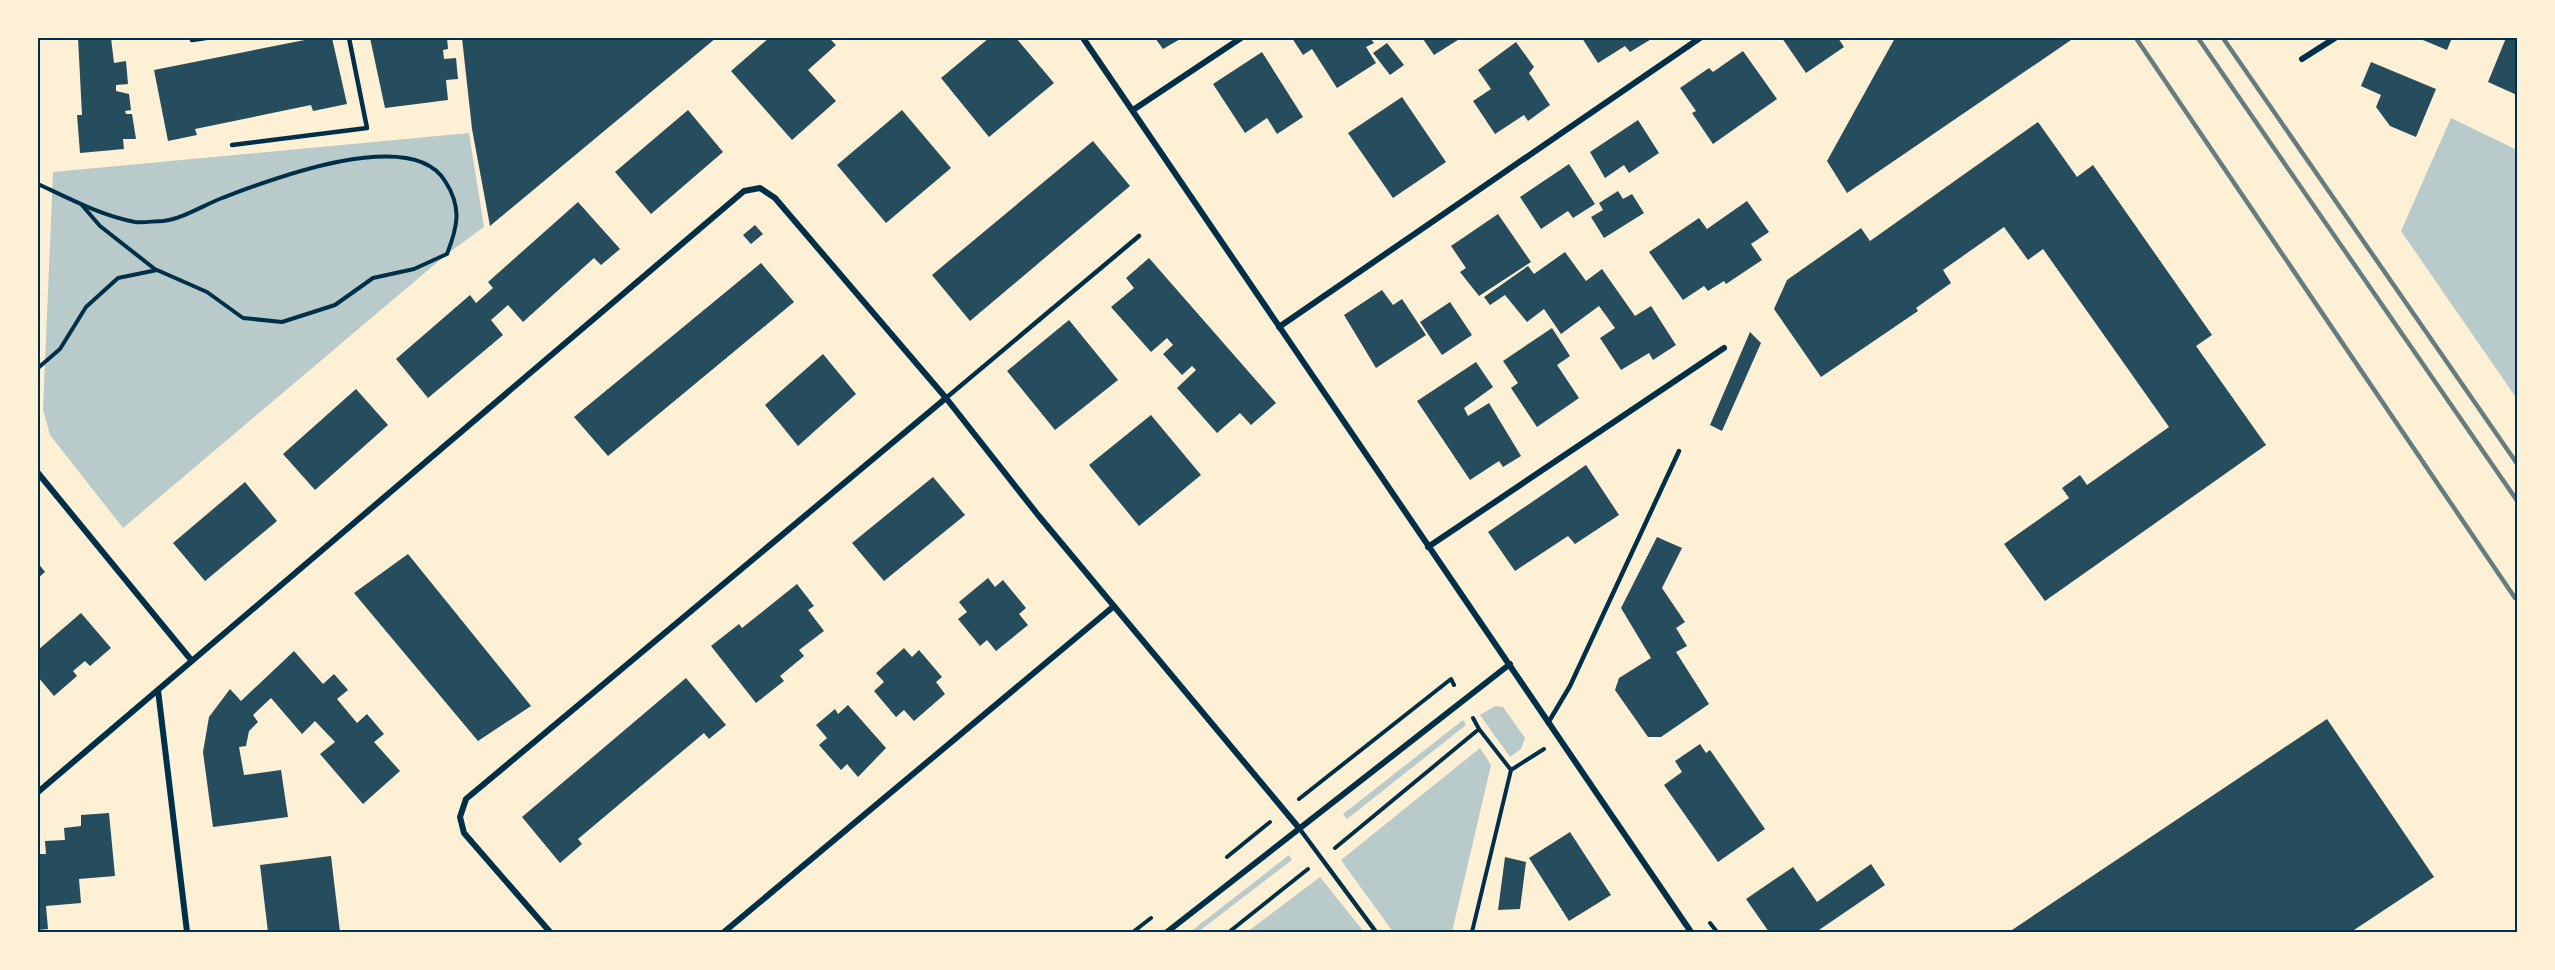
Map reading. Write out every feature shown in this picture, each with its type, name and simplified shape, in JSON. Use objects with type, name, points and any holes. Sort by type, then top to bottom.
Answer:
[{"type":"street","points":[[1083,38],[1691,933]]},
{"type":"street","points":[[1132,110],[1241,38]]},
{"type":"street","points":[[1279,327],[1700,38]]},
{"type":"street","points":[[2302,59],[2335,38]]},
{"type":"street","points":[[38,792],[744,191],[760,188],[775,198],[946,398],[1038,515],[1299,828]]},
{"type":"street","points":[[1428,547],[1724,348]]},
{"type":"street","points":[[550,933],[464,833],[460,818],[466,799],[946,398]]},
{"type":"street","points":[[38,473],[192,661]]},
{"type":"street","points":[[724,933],[1114,606]]},
{"type":"street","points":[[1167,933],[1510,664]]},
{"type":"street","points":[[158,690],[187,933]]},
{"type":"lane","points":[[192,40],[206,38]]},
{"type":"lane","points":[[232,145],[367,128],[349,38]]},
{"type":"lane","points":[[946,398],[1139,236]]},
{"type":"lane","points":[[1548,723],[1570,686],[1679,451]]},
{"type":"lane","points":[[1299,828],[1376,933]]},
{"type":"path","points":[[38,184],[81,203],[136,222],[167,220],[260,184],[324,165],[382,154],[413,159],[441,174],[452,192],[458,227],[447,254],[414,268],[373,278],[335,304],[282,322],[243,318],[207,292],[157,270],[100,225],[81,203]]},
{"type":"path","points":[[38,368],[60,349],[86,307],[118,278],[157,270]]},
{"type":"path","points":[[1229,933],[1479,729],[1511,770]]},
{"type":"path","points":[[1472,933],[1511,770],[1559,739]]},
{"type":"shaded area","points":[[2451,118],[2517,150],[2517,399],[2401,231]]},
{"type":"shaded area","points":[[469,133],[484,227],[447,254],[123,528],[50,435],[43,410],[53,172]]},
{"type":"shaded area","points":[[1495,706],[1503,707],[1525,738],[1521,749],[1510,757],[1480,715]]},
{"type":"shaded area","points":[[1463,720],[1466,725],[1347,819],[1343,814]]},
{"type":"shaded area","points":[[1480,748],[1491,765],[1452,932],[1393,932],[1341,860]]},
{"type":"shaded area","points":[[1289,855],[1292,860],[1198,932],[1190,932]]},
{"type":"shaded area","points":[[1320,877],[1364,932],[1247,932]]},
{"type":"building","points":[[78,38],[111,38],[114,63],[126,61],[128,84],[116,85],[116,91],[129,94],[131,110],[125,111],[126,114],[132,114],[136,139],[123,139],[124,149],[80,153],[77,115],[82,115]]},
{"type":"building","points":[[315,38],[332,38],[347,104],[313,111],[311,105],[195,129],[197,135],[168,141],[154,70]]},
{"type":"building","points":[[370,38],[447,38],[448,49],[443,50],[444,59],[456,58],[458,79],[446,80],[448,100],[385,108]]},
{"type":"building","points":[[462,38],[716,38],[490,226],[472,129]]},
{"type":"building","points":[[769,38],[829,38],[836,45],[808,70],[836,101],[792,140],[731,71]]},
{"type":"building","points":[[989,38],[1016,38],[1054,83],[989,137],[941,78]]},
{"type":"building","points":[[1155,38],[1182,38],[1163,49]]},
{"type":"building","points":[[1292,38],[1370,38],[1374,43],[1366,47],[1376,63],[1337,88],[1312,49],[1303,55]]},
{"type":"building","points":[[1424,38],[1461,38],[1434,55]]},
{"type":"building","points":[[1582,38],[1653,38],[1630,52],[1625,46],[1598,63]]},
{"type":"building","points":[[1782,38],[1838,38],[1844,47],[1806,73]]},
{"type":"building","points":[[1895,38],[2074,38],[1847,193],[1827,161]]},
{"type":"building","points":[[2418,38],[2452,38],[2447,50]]},
{"type":"building","points":[[2506,38],[2517,38],[2517,95],[2488,82]]},
{"type":"building","points":[[1516,42],[1534,67],[1529,73],[1550,105],[1528,121],[1524,115],[1495,134],[1473,101],[1491,89],[1478,70]]},
{"type":"building","points":[[1387,43],[1404,65],[1390,75],[1373,53]]},
{"type":"building","points":[[1743,51],[1777,99],[1713,144],[1692,113],[1696,111],[1680,88],[1709,68],[1713,72]]},
{"type":"building","points":[[1262,52],[1303,117],[1277,134],[1267,118],[1245,133],[1213,84]]},
{"type":"building","points":[[2371,62],[2436,89],[2416,137],[2390,126],[2376,107],[2381,95],[2361,86]]},
{"type":"building","points":[[1402,97],[1446,162],[1393,198],[1348,133]]},
{"type":"building","points":[[688,110],[723,152],[651,214],[615,172]]},
{"type":"building","points":[[902,110],[951,168],[886,223],[837,165]]},
{"type":"building","points":[[1638,120],[1659,153],[1629,173],[1624,165],[1605,178],[1590,152]]},
{"type":"building","points":[[2038,122],[2077,177],[2093,165],[2212,335],[2196,346],[2266,445],[2045,601],[2004,544],[2069,498],[2062,488],[2080,475],[2087,485],[2169,427],[2043,249],[2028,260],[2004,227],[1943,270],[1951,283],[1916,308],[1918,311],[1821,377],[1774,309],[1787,280],[1861,228],[1870,241]]},
{"type":"building","points":[[1093,141],[1130,186],[970,321],[932,275]]},
{"type":"building","points":[[1569,164],[1595,204],[1573,218],[1568,211],[1541,229],[1520,197]]},
{"type":"building","points":[[1618,191],[1623,199],[1632,194],[1644,213],[1604,238],[1591,217],[1603,210],[1599,203]]},
{"type":"building","points":[[1747,201],[1769,232],[1751,244],[1762,260],[1726,284],[1724,281],[1708,291],[1704,286],[1683,300],[1649,252],[1699,218],[1707,229]]},
{"type":"building","points":[[578,202],[620,249],[601,265],[594,258],[523,322],[508,305],[491,320],[503,335],[428,398],[396,359],[470,295],[476,303],[493,288],[488,282]]},
{"type":"building","points":[[1498,214],[1531,262],[1479,296],[1460,272],[1466,268],[1451,246]]},
{"type":"building","points":[[755,225],[763,234],[751,244],[743,235]]},
{"type":"building","points":[[1565,252],[1586,281],[1602,269],[1635,316],[1651,306],[1676,345],[1653,360],[1649,353],[1621,370],[1600,338],[1615,328],[1599,306],[1561,334],[1544,309],[1527,322],[1505,295],[1490,305],[1484,297],[1528,266],[1534,274]]},
{"type":"building","points":[[1149,258],[1276,403],[1251,425],[1240,413],[1217,433],[1177,388],[1196,370],[1192,366],[1182,375],[1163,354],[1173,345],[1167,338],[1151,352],[1111,307],[1134,288],[1126,278]]},
{"type":"building","points":[[761,263],[794,302],[608,456],[574,417]]},
{"type":"building","points":[[1382,290],[1393,305],[1402,299],[1426,335],[1376,368],[1344,315]]},
{"type":"building","points":[[1450,302],[1472,335],[1442,355],[1420,322]]},
{"type":"building","points":[[1069,320],[1118,380],[1055,430],[1007,371]]},
{"type":"building","points":[[1552,328],[1570,356],[1557,365],[1579,398],[1537,427],[1511,388],[1518,383],[1503,361]]},
{"type":"building","points":[[1750,332],[1761,343],[1722,431],[1710,425]]},
{"type":"building","points":[[823,354],[856,394],[798,446],[765,405]]},
{"type":"building","points":[[1476,362],[1493,387],[1464,408],[1468,416],[1489,403],[1521,456],[1503,467],[1499,461],[1470,480],[1417,401]]},
{"type":"building","points":[[356,389],[388,425],[315,490],[283,454]]},
{"type":"building","points":[[1151,415],[1201,475],[1139,526],[1089,465]]},
{"type":"building","points":[[1586,465],[1619,515],[1575,544],[1568,536],[1515,571],[1488,532]]},
{"type":"building","points":[[933,477],[965,515],[884,581],[852,543]]},
{"type":"building","points":[[245,482],[277,521],[205,581],[173,543]]},
{"type":"building","points":[[1657,537],[1682,548],[1662,588],[1685,622],[1676,628],[1687,646],[1676,652],[1709,704],[1661,737],[1648,737],[1615,690],[1619,678],[1651,658],[1621,608]]},
{"type":"building","points":[[408,554],[531,706],[478,741],[354,593]]},
{"type":"building","points":[[38,563],[45,572],[38,578]]},
{"type":"building","points":[[988,578],[995,587],[1003,580],[1026,608],[1019,614],[1028,625],[996,651],[987,640],[980,646],[958,619],[967,612],[959,602]]},
{"type":"building","points":[[797,584],[814,606],[808,610],[824,631],[799,650],[804,656],[780,676],[784,681],[756,703],[711,646],[739,624],[742,628]]},
{"type":"building","points":[[81,613],[111,648],[90,666],[85,661],[73,671],[77,676],[54,696],[38,677],[38,650]]},
{"type":"building","points":[[904,648],[912,657],[919,650],[942,677],[936,682],[945,694],[914,721],[904,710],[896,717],[874,691],[884,682],[876,673]]},
{"type":"building","points":[[294,651],[323,684],[334,674],[348,690],[337,699],[357,723],[367,714],[384,734],[374,742],[400,771],[363,804],[320,754],[335,742],[315,721],[302,734],[271,698],[253,715],[258,722],[249,731],[246,746],[239,747],[244,775],[281,770],[288,817],[213,827],[203,752],[209,717],[230,689],[241,701]]},
{"type":"building","points":[[686,678],[726,725],[709,739],[704,733],[578,839],[582,844],[560,863],[522,817]]},
{"type":"building","points":[[848,705],[886,748],[858,777],[847,764],[841,770],[819,745],[827,738],[816,725],[835,709],[838,714]]},
{"type":"building","points":[[2327,719],[2434,877],[2351,932],[2009,932]]},
{"type":"building","points":[[1700,744],[1706,753],[1710,750],[1765,829],[1718,862],[1664,785],[1682,772],[1675,761]]},
{"type":"building","points":[[109,813],[115,876],[79,879],[81,903],[46,906],[48,929],[38,930],[38,854],[46,854],[45,841],[65,840],[64,828],[81,826],[81,815]]},
{"type":"building","points":[[1570,832],[1611,895],[1569,921],[1529,858]]},
{"type":"building","points":[[331,856],[340,932],[268,932],[260,865]]},
{"type":"building","points":[[1505,857],[1526,862],[1520,909],[1498,910]]},
{"type":"building","points":[[1871,864],[1885,885],[1816,932],[1769,932],[1746,899],[1793,867],[1817,902]]},
{"type":"railway","points":[[2136,38],[2515,598]]},
{"type":"railway","points":[[2198,38],[2518,502]]},
{"type":"railway","points":[[2223,38],[2518,465]]}]
